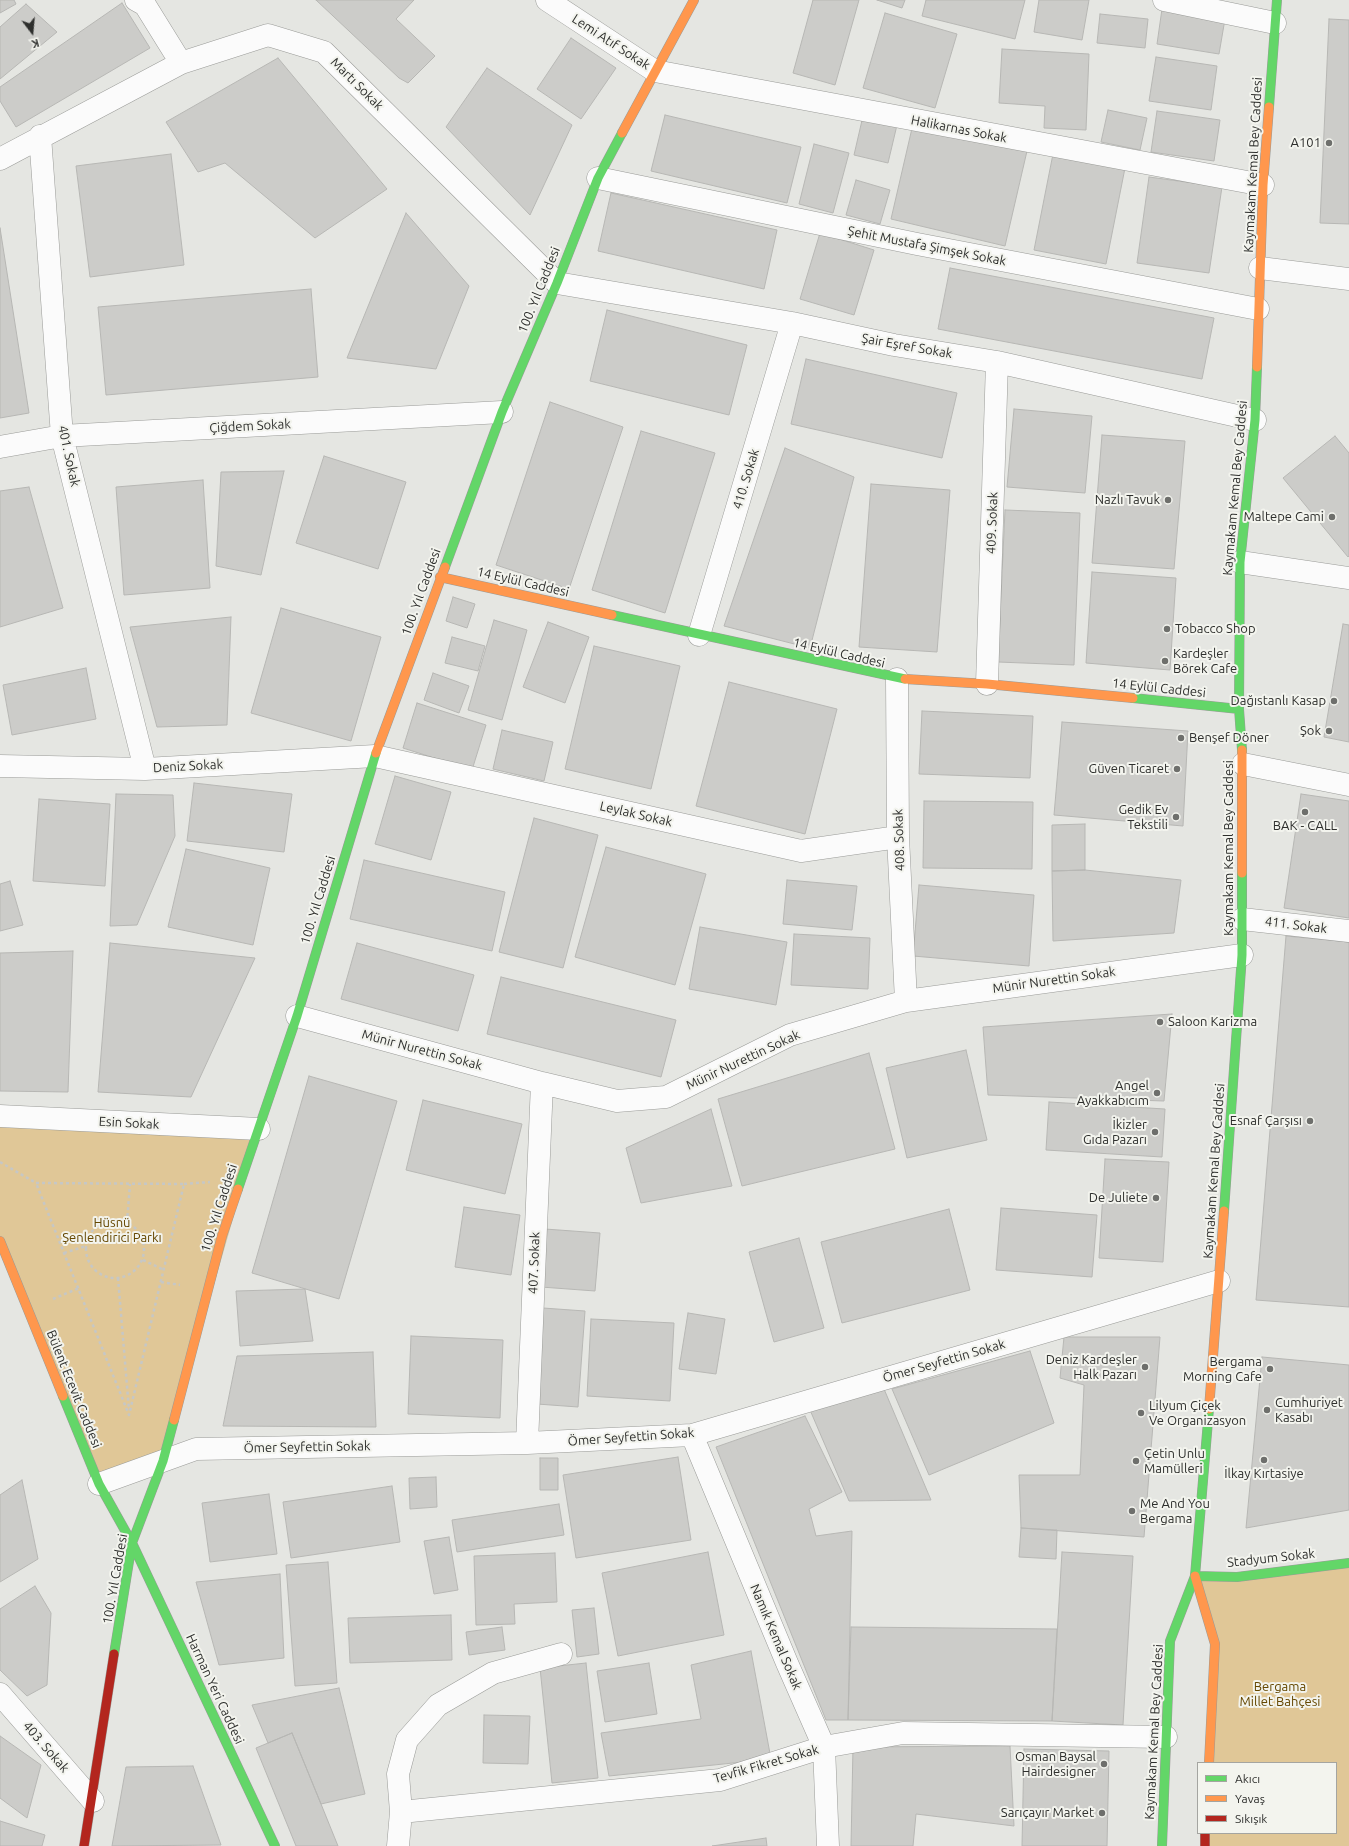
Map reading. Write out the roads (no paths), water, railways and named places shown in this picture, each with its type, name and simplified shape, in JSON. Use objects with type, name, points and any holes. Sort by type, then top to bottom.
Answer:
[{"type":"street","points":[[136,0],[145,5],[181,63]]},
{"type":"street","name":"Lemi Atıf Sokak","points":[[547,0],[655,71]]},
{"type":"street","name":"100. Yıl Caddesi","points":[[84,1846],[93,1801],[132,1543],[163,1461],[222,1236],[297,1016],[375,756],[502,412],[557,283],[598,178],[694,0]]},
{"type":"street","points":[[1164,0],[1275,23]]},
{"type":"street","name":"Kaymakam Kemal Bey Caddesi","points":[[1162,1846],[1170,1641],[1195,1576],[1219,1281],[1242,955],[1243,764],[1239,709],[1240,562],[1255,420],[1263,185],[1276,0]]},
{"type":"street","name":"Martı Sokak","points":[[0,159],[40,136],[181,63],[268,35],[324,52],[557,283]]},
{"type":"street","name":"Halikarnas Sokak","points":[[655,71],[1263,185]]},
{"type":"street","name":"401. Sokak","points":[[40,136],[62,436],[145,769]]},
{"type":"street","name":"Şehit Mustafa Şimşek Sokak","points":[[598,178],[917,244],[1258,309]]},
{"type":"street","points":[[1260,268],[1349,279]]},
{"type":"street","name":"Şair Eşref Sokak","points":[[557,283],[792,323],[894,345],[997,362],[1255,420]]},
{"type":"street","name":"410. Sokak","points":[[700,635],[792,323]]},
{"type":"street","name":"409. Sokak","points":[[987,684],[997,362]]},
{"type":"street","name":"Çiğdem Sokak","points":[[0,447],[62,436],[502,412]]},
{"type":"street","points":[[1240,562],[1349,578]]},
{"type":"street","name":"14 Eylül Caddesi","points":[[440,577],[897,679],[987,684],[1239,709]]},
{"type":"street","name":"408. Sokak","points":[[897,679],[898,837],[906,1001]]},
{"type":"street","name":"Deniz Sokak","points":[[0,766],[145,769],[375,756]]},
{"type":"street","name":"Leylak Sokak","points":[[375,756],[800,851],[898,837]]},
{"type":"street","points":[[1243,764],[1349,785]]},
{"type":"street","name":"411. Sokak","points":[[1242,919],[1349,931]]},
{"type":"street","name":"Münir Nurettin Sokak","points":[[297,1016],[542,1083],[617,1101],[666,1097],[790,1036],[906,1001],[1242,955]]},
{"type":"street","name":"407. Sokak","points":[[527,1443],[542,1083]]},
{"type":"street","name":"Esin Sokak","points":[[0,1116],[259,1129]]},
{"type":"street","name":"Bülent Ecevit Caddesi","points":[[0,1241],[99,1484],[132,1543]]},
{"type":"street","name":"Ömer Seyfettin Sokak","points":[[99,1484],[196,1449],[527,1443],[692,1435],[1219,1281]]},
{"type":"street","name":"Namık Kemal Sokak","points":[[692,1435],[787,1663],[824,1747],[828,1846]]},
{"type":"street","name":"Harman Yeri Caddesi","points":[[132,1543],[275,1846]]},
{"type":"street","name":"Stadyum Sokak","points":[[1195,1576],[1237,1577],[1349,1563]]},
{"type":"street","name":"Kaymakam Kemal Bey Caddesi","points":[[1195,1576],[1214,1644],[1209,1762]]},
{"type":"street","points":[[398,1846],[401,1812],[398,1774],[407,1740],[438,1705],[493,1673],[561,1654]]},
{"type":"street","name":"403. Sokak","points":[[0,1694],[93,1801]]},
{"type":"street","name":"Tevfik Fikret Sokak","points":[[401,1812],[720,1780],[824,1747],[903,1733],[1166,1737]]},
{"type":"street","points":[[1205,1846],[1206,1834]]},
{"type":"place","name":"A101","points":[[1329,143]]},
{"type":"place","name":"Nazlı Tavuk","points":[[1168,500]]},
{"type":"place","name":"Maltepe Cami","points":[[1332,517]]},
{"type":"place","name":"Tobacco Shop","points":[[1167,629]]},
{"type":"place","name":"Kardeşler Börek Cafe","points":[[1165,661]]},
{"type":"place","name":"Dağıstanlı Kasap","points":[[1334,701]]},
{"type":"place","name":"Şok","points":[[1329,731]]},
{"type":"place","name":"Benşef Döner","points":[[1181,738]]},
{"type":"place","name":"Güven Ticaret","points":[[1177,769]]},
{"type":"place","name":"BAK - CALL","points":[[1305,812]]},
{"type":"place","name":"Gedik Ev Tekstili","points":[[1176,817]]},
{"type":"place","name":"Saloon Karizma","points":[[1160,1022]]},
{"type":"place","name":"Angel Ayakkabıcım","points":[[1157,1093]]},
{"type":"place","name":"Esnaf Çarşısı","points":[[1310,1121]]},
{"type":"place","name":"İkizler Gıda Pazarı","points":[[1155,1132]]},
{"type":"place","name":"De Juliete","points":[[1156,1198]]},
{"type":"place","name":"Deniz Kardeşler Halk Pazarı","points":[[1145,1367]]},
{"type":"place","name":"Bergama Morning Cafe","points":[[1270,1369]]},
{"type":"place","name":"Cumhuriyet Kasabı","points":[[1267,1410]]},
{"type":"place","name":"Lilyum Çiçek Ve Organizasyon","points":[[1141,1413]]},
{"type":"place","name":"İlkay Kırtasiye","points":[[1264,1460]]},
{"type":"place","name":"Çetin Unlu Mamülleri","points":[[1136,1461]]},
{"type":"place","name":"Me And You Bergama","points":[[1132,1511]]},
{"type":"place","name":"Osman Baysal Hairdesigner","points":[[1104,1764]]},
{"type":"place","name":"Sarıçayır Market","points":[[1102,1813]]},
{"type":"park label","name":"Hüsnü Şenlendirici Parkı","points":[[112,1230]]},
{"type":"park label","name":"Bergama Millet Bahçesi","points":[[1280,1694]]}]
